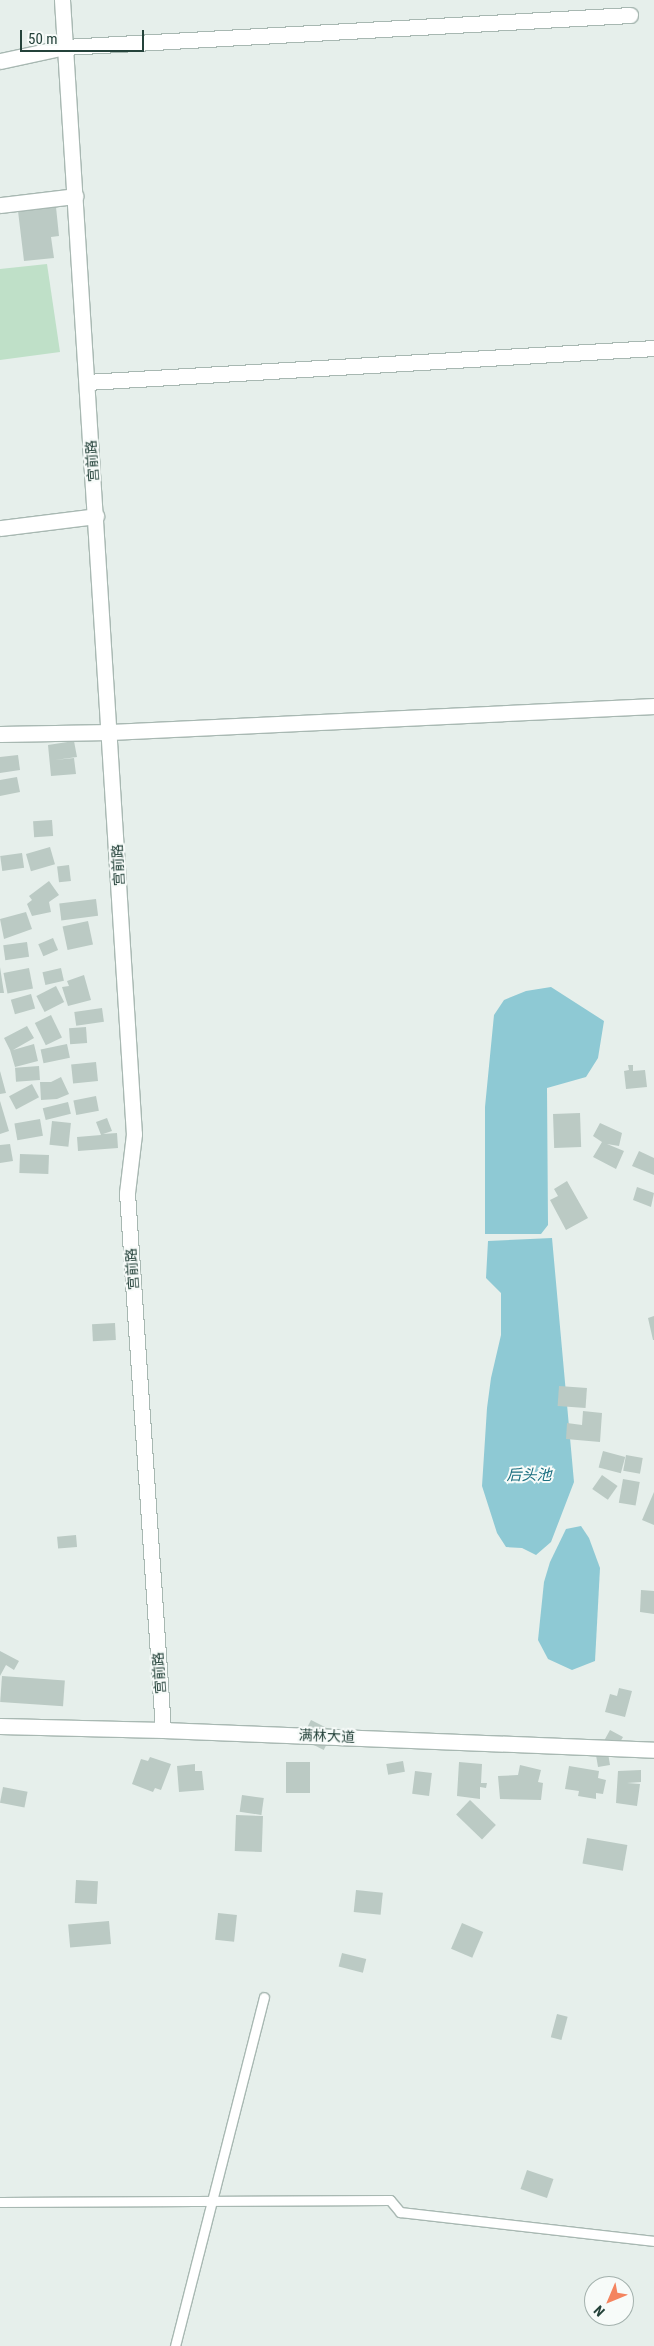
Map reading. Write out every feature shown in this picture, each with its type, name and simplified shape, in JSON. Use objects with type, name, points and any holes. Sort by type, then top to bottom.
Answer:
[{"type":"street","name":"宫前路","points":[[62,0],[110,732],[134,1134],[127,1193],[163,1730]]},
{"type":"street","points":[[0,61],[65,47],[630,15]]},
{"type":"street","points":[[0,205],[75,196]]},
{"type":"street","points":[[87,382],[654,348]]},
{"type":"street","points":[[0,528],[96,516]]},
{"type":"street","points":[[0,734],[110,732],[654,706]]},
{"type":"street","name":"满林大道","points":[[0,1726],[163,1730],[654,1750]]},
{"type":"lane","points":[[175,2346],[264,1997]]},
{"type":"lane","points":[[0,2202],[390,2200],[400,2212],[654,2241]]},
{"type":"green space","points":[[47,264],[60,352],[0,360],[0,269]]},
{"type":"water","points":[[551,987],[604,1021],[598,1058],[586,1077],[547,1088],[548,1225],[541,1234],[485,1234],[485,1107],[494,1015],[504,1000],[526,991]]},
{"type":"water","name":"后头池","points":[[552,1238],[574,1482],[551,1542],[536,1555],[522,1548],[506,1547],[497,1533],[482,1486],[487,1408],[491,1378],[501,1335],[501,1293],[486,1278],[488,1241]]},
{"type":"water","points":[[581,1526],[589,1538],[600,1568],[595,1661],[572,1670],[548,1659],[538,1640],[544,1582],[550,1562],[566,1529]]},
{"type":"building","points":[[56,207],[59,236],[51,237],[54,258],[24,261],[18,211]]},
{"type":"building","points":[[74,741],[77,757],[55,760],[74,758],[76,774],[51,776],[48,745]]},
{"type":"building","points":[[18,755],[20,770],[0,773],[0,757]]},
{"type":"building","points":[[17,777],[20,792],[0,796],[0,780]]},
{"type":"building","points":[[52,820],[53,836],[34,837],[33,821]]},
{"type":"building","points":[[50,847],[55,864],[31,871],[26,854]]},
{"type":"building","points":[[22,853],[24,868],[2,871],[0,856]]},
{"type":"building","points":[[69,865],[71,881],[59,882],[57,866]]},
{"type":"building","points":[[49,881],[59,895],[49,902],[51,912],[32,916],[27,904],[32,900],[29,896]]},
{"type":"building","points":[[96,899],[98,916],[61,920],[59,904]]},
{"type":"building","points":[[26,912],[32,929],[4,939],[0,919]]},
{"type":"building","points":[[88,921],[93,944],[68,950],[63,926]]},
{"type":"building","points":[[53,938],[58,950],[43,956],[38,944]]},
{"type":"building","points":[[27,942],[29,957],[5,960],[3,945]]},
{"type":"building","points":[[0,967],[4,993],[0,993]]},
{"type":"building","points":[[29,968],[33,989],[7,994],[3,973]]},
{"type":"building","points":[[61,968],[64,981],[45,985],[42,972]]},
{"type":"building","points":[[84,975],[91,1000],[68,1006],[62,987],[69,986],[67,981]]},
{"type":"building","points":[[56,986],[64,1002],[45,1012],[36,996]]},
{"type":"building","points":[[31,994],[35,1008],[15,1014],[11,1000]]},
{"type":"building","points":[[102,1008],[104,1022],[76,1026],[74,1012]]},
{"type":"building","points":[[51,1015],[62,1037],[46,1045],[35,1023]]},
{"type":"building","points":[[27,1026],[34,1038],[13,1050],[34,1044],[38,1061],[15,1067],[4,1038]]},
{"type":"building","points":[[86,1027],[87,1043],[70,1044],[69,1028]]},
{"type":"building","points":[[67,1044],[70,1058],[44,1063],[41,1050]]},
{"type":"building","points":[[96,1062],[98,1081],[73,1084],[71,1065]]},
{"type":"building","points":[[628,1065],[633,1065],[633,1071],[645,1070],[647,1087],[626,1089],[624,1071],[629,1070]]},
{"type":"building","points":[[39,1066],[40,1080],[16,1082],[15,1068]]},
{"type":"building","points":[[0,1071],[6,1093],[0,1094]]},
{"type":"building","points":[[61,1077],[69,1094],[57,1099],[41,1100],[40,1082],[51,1082]]},
{"type":"building","points":[[32,1084],[39,1097],[16,1109],[9,1096]]},
{"type":"building","points":[[96,1096],[99,1111],[76,1115],[73,1100]]},
{"type":"building","points":[[0,1101],[9,1131],[0,1134]]},
{"type":"building","points":[[68,1102],[71,1114],[46,1120],[43,1108]]},
{"type":"building","points":[[580,1113],[581,1147],[554,1148],[553,1114]]},
{"type":"building","points":[[107,1118],[112,1131],[103,1134],[117,1133],[118,1148],[78,1151],[77,1137],[101,1135],[96,1122]]},
{"type":"building","points":[[40,1119],[43,1136],[17,1140],[14,1124]]},
{"type":"building","points":[[52,1121],[71,1123],[68,1147],[49,1145]]},
{"type":"building","points":[[600,1123],[622,1133],[619,1146],[607,1144],[624,1151],[616,1169],[593,1157],[602,1142],[593,1136]]},
{"type":"building","points":[[10,1144],[13,1161],[0,1163],[0,1145]]},
{"type":"building","points":[[639,1151],[654,1158],[654,1175],[632,1166]]},
{"type":"building","points":[[20,1154],[49,1155],[48,1174],[19,1173]]},
{"type":"building","points":[[567,1181],[588,1218],[566,1230],[550,1200],[558,1196],[554,1189]]},
{"type":"building","points":[[637,1187],[654,1193],[651,1207],[633,1200]]},
{"type":"building","points":[[654,1316],[654,1340],[653,1340],[648,1318]]},
{"type":"building","points":[[115,1323],[116,1340],[93,1341],[92,1324]]},
{"type":"building","points":[[559,1386],[587,1388],[586,1408],[558,1406]]},
{"type":"building","points":[[583,1411],[602,1413],[600,1442],[566,1439],[567,1423],[582,1425]]},
{"type":"building","points":[[603,1451],[625,1457],[621,1473],[599,1467]]},
{"type":"building","points":[[626,1455],[643,1458],[640,1474],[623,1471]]},
{"type":"building","points":[[602,1475],[618,1486],[608,1500],[592,1489]]},
{"type":"building","points":[[623,1479],[640,1482],[636,1506],[619,1503]]},
{"type":"building","points":[[654,1492],[654,1525],[642,1520]]},
{"type":"building","points":[[76,1535],[77,1547],[58,1549],[57,1537]]},
{"type":"building","points":[[641,1590],[654,1591],[654,1614],[640,1612]]},
{"type":"building","points":[[0,1651],[19,1661],[14,1670],[6,1665],[0,1676]]},
{"type":"building","points":[[2,1676],[65,1680],[63,1706],[0,1702]]},
{"type":"building","points":[[619,1688],[632,1691],[625,1717],[605,1712],[610,1694],[617,1696]]},
{"type":"building","points":[[311,1720],[333,1731],[324,1750],[301,1739]]},
{"type":"building","points":[[610,1730],[623,1737],[614,1753],[608,1753],[610,1765],[598,1767],[596,1755],[606,1753],[599,1750]]},
{"type":"building","points":[[150,1757],[171,1764],[161,1790],[155,1788],[153,1792],[132,1784],[141,1759],[148,1761]]},
{"type":"building","points":[[403,1761],[405,1772],[388,1775],[386,1764]]},
{"type":"building","points":[[286,1762],[310,1762],[310,1793],[286,1793]]},
{"type":"building","points":[[459,1762],[482,1764],[481,1783],[487,1783],[486,1788],[480,1787],[480,1799],[457,1796]]},
{"type":"building","points":[[195,1764],[195,1771],[202,1771],[204,1790],[179,1792],[177,1766]]},
{"type":"building","points":[[520,1765],[541,1770],[538,1782],[543,1783],[541,1800],[500,1799],[498,1776],[518,1775]]},
{"type":"building","points":[[569,1766],[599,1771],[598,1778],[606,1780],[603,1794],[596,1793],[596,1799],[578,1796],[579,1791],[565,1789]]},
{"type":"building","points":[[641,1770],[641,1782],[627,1783],[640,1784],[637,1806],[616,1803],[618,1771]]},
{"type":"building","points":[[415,1771],[432,1773],[429,1796],[412,1794]]},
{"type":"building","points":[[3,1787],[28,1792],[24,1807],[0,1803]]},
{"type":"building","points":[[242,1795],[264,1798],[261,1815],[240,1812]]},
{"type":"building","points":[[470,1800],[496,1825],[482,1839],[456,1814]]},
{"type":"building","points":[[236,1815],[263,1816],[262,1852],[235,1851]]},
{"type":"building","points":[[587,1838],[627,1845],[623,1871],[582,1864]]},
{"type":"building","points":[[76,1880],[98,1881],[97,1904],[75,1903]]},
{"type":"building","points":[[356,1890],[383,1893],[381,1915],[354,1912]]},
{"type":"building","points":[[218,1913],[237,1915],[234,1942],[215,1940]]},
{"type":"building","points":[[109,1921],[111,1944],[70,1947],[68,1925]]},
{"type":"building","points":[[462,1923],[483,1932],[472,1958],[451,1949]]},
{"type":"building","points":[[342,1953],[366,1959],[363,1973],[339,1967]]},
{"type":"building","points":[[557,2014],[568,2017],[561,2040],[551,2037]]},
{"type":"building","points":[[527,2170],[553,2179],[547,2198],[520,2189]]}]
